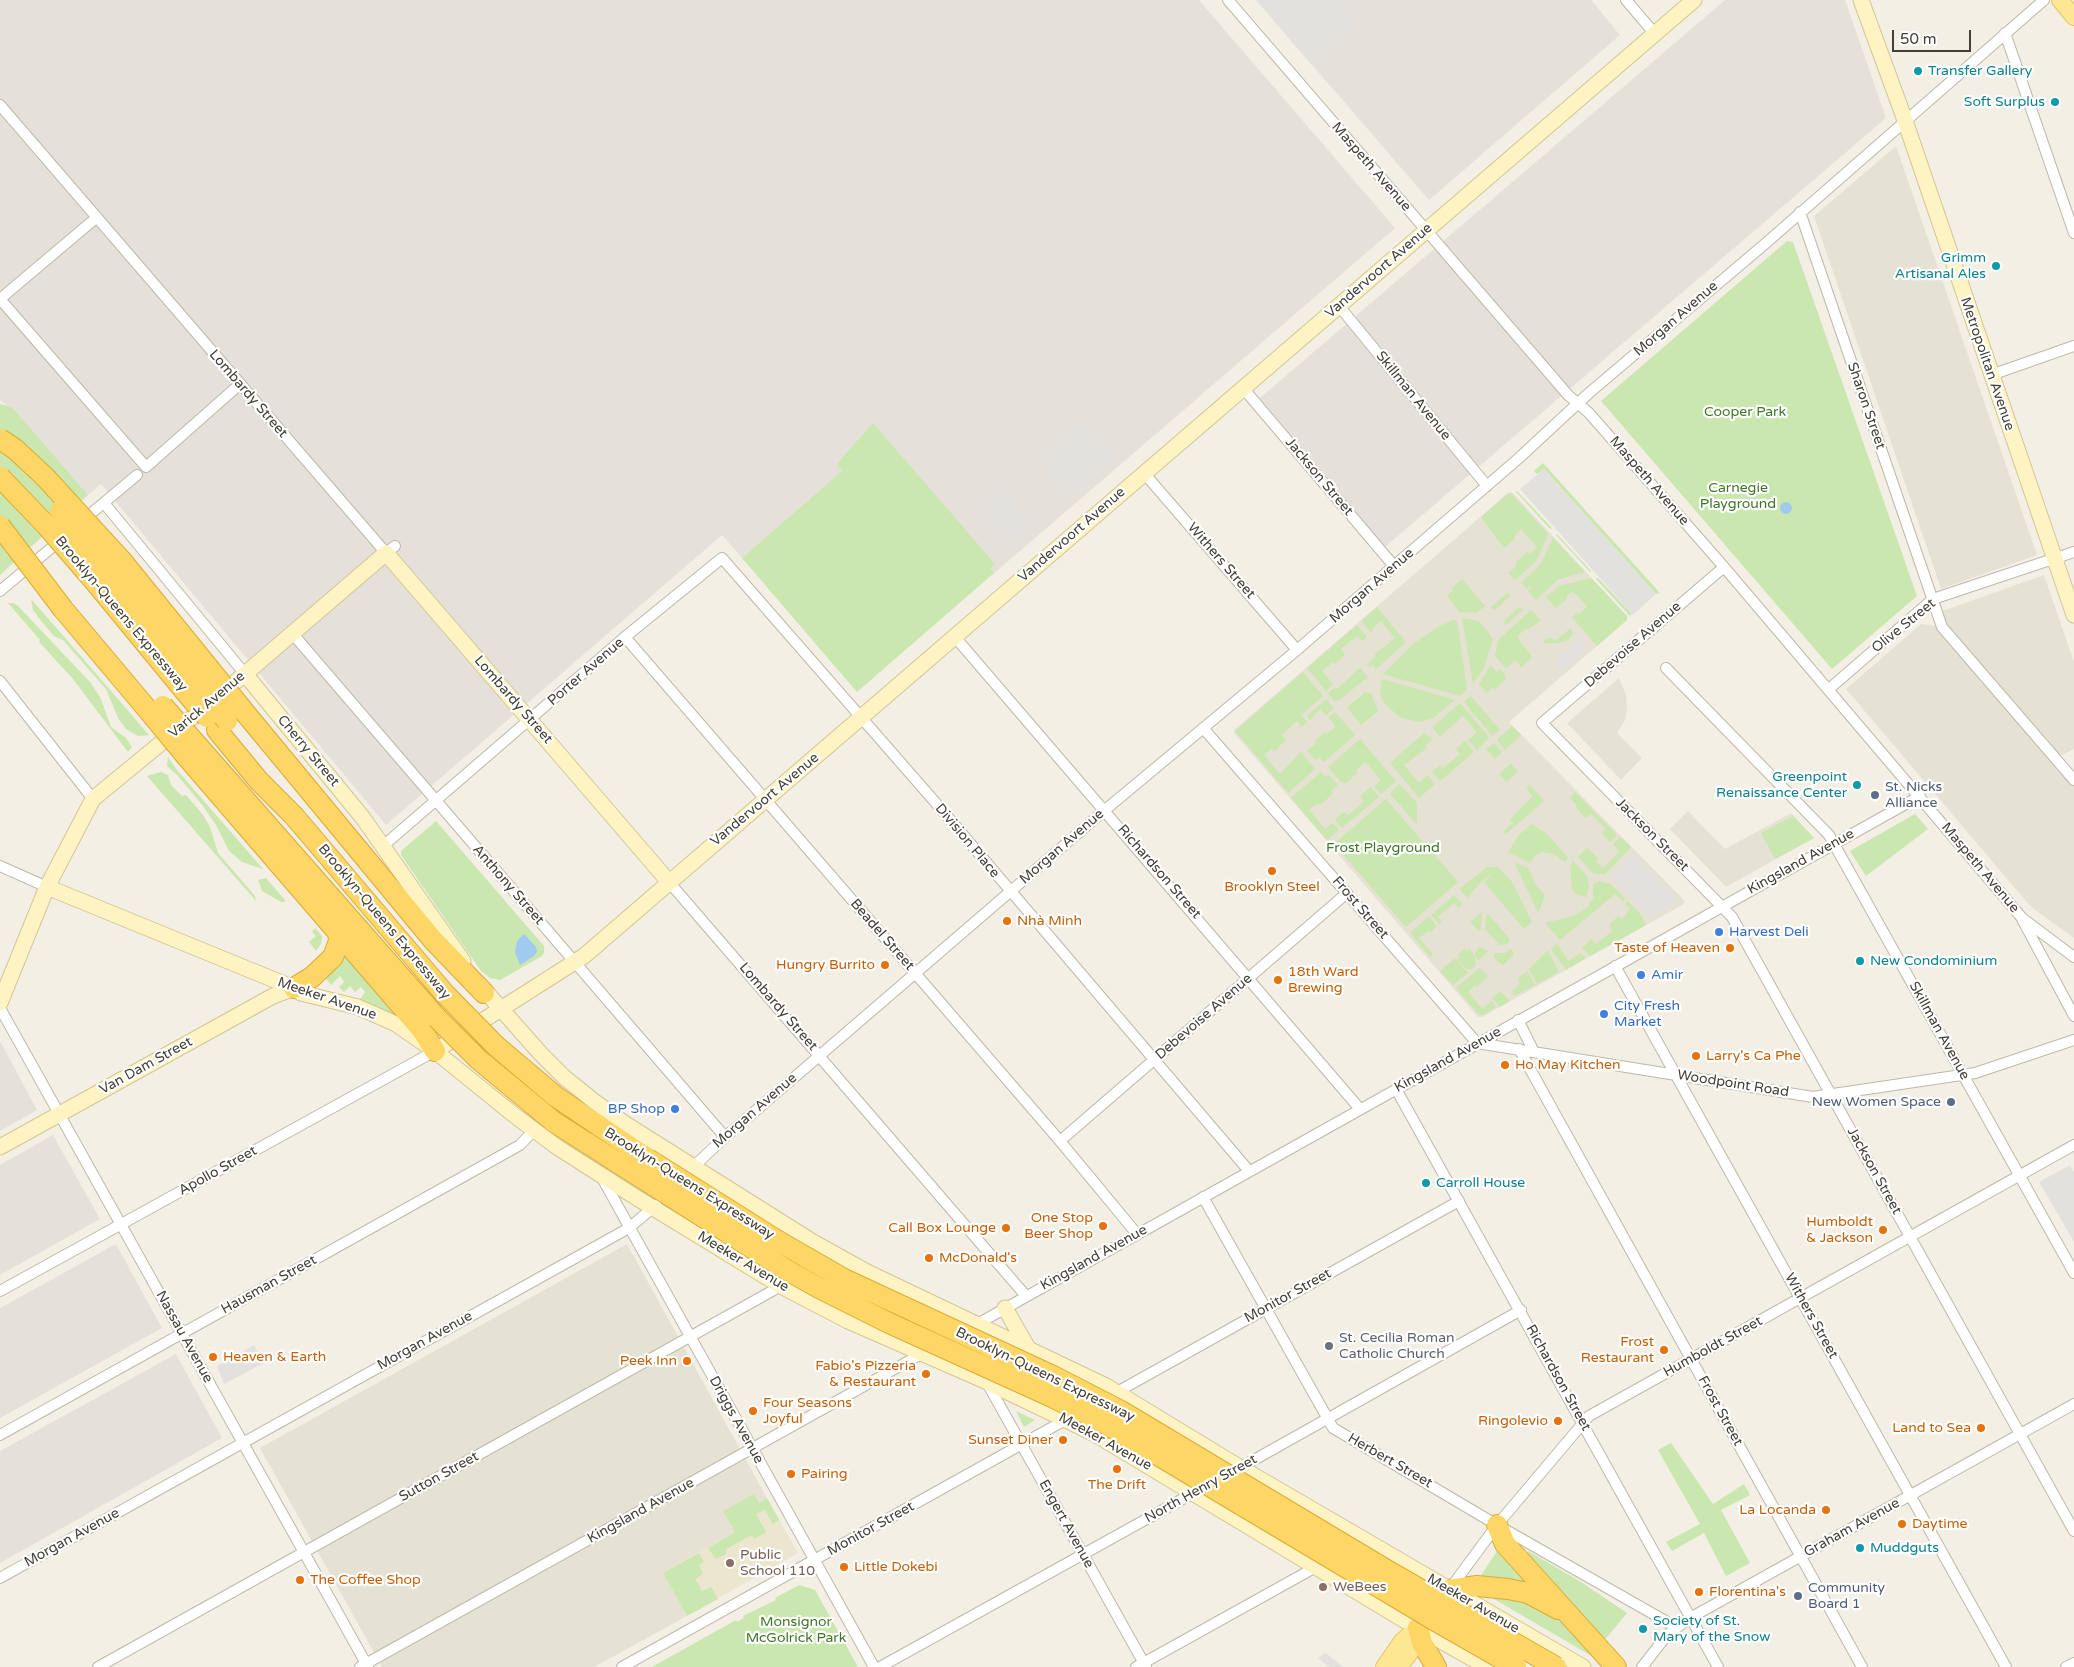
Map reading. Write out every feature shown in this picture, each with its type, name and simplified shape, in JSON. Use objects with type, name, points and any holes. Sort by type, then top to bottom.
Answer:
[{"type":"highway","points":[[0,439],[15,448],[40,472],[109,571]]},
{"type":"highway","points":[[0,451],[60,512],[229,720],[484,993]]},
{"type":"highway","name":"Brooklyn-Queens Expressway","points":[[0,477],[58,538],[109,571]]},
{"type":"highway","name":"Brooklyn-Queens Expressway","points":[[0,526],[192,751],[437,1018],[478,1060],[554,1122],[785,1269],[838,1298],[1034,1388],[1104,1423],[1516,1667]]},
{"type":"highway","name":"Brooklyn-Queens Expressway","points":[[229,720],[269,774],[294,816],[445,994],[496,1046],[555,1096],[648,1159],[778,1241],[844,1279],[1052,1376],[1121,1411],[1390,1572],[1556,1667]]},
{"type":"highway","points":[[192,751],[338,931],[422,1030],[435,1051]]},
{"type":"highway","points":[[294,988],[312,977],[333,957],[339,942],[338,931]]},
{"type":"highway","points":[[1497,1525],[1505,1544],[1616,1667]]},
{"type":"highway","points":[[1449,1590],[1477,1586],[1518,1591],[1545,1601],[1576,1623]]},
{"type":"highway","points":[[1418,1628],[1425,1649],[1436,1667]]},
{"type":"main road","name":"Vandervoort Avenue","points":[[435,1051],[584,956],[1694,0]]},
{"type":"main road","name":"Metropolitan Avenue","points":[[1861,0],[2074,615]]},
{"type":"main road","points":[[2060,0],[2074,16]]},
{"type":"main road","name":"Varick Avenue","points":[[0,1002],[47,887],[93,799],[245,674],[390,549]]},
{"type":"main road","name":"Lombardy Street","points":[[390,549],[530,720],[670,882]]},
{"type":"main road","name":"Cherry Street","points":[[245,674],[341,790],[383,846],[484,993],[500,1010]]},
{"type":"main road","name":"Meeker Avenue","points":[[47,887],[294,988],[301,993],[358,1007],[396,1024],[435,1051],[534,1130],[653,1208],[781,1286],[848,1321],[985,1381],[1093,1433],[1418,1628],[1487,1667]]},
{"type":"main road","name":"Van Dam Street","points":[[0,1147],[272,996],[294,988]]},
{"type":"main road","name":"Meeker Avenue","points":[[500,1010],[553,1066],[580,1090],[624,1122],[844,1261],[1117,1392],[1240,1467],[1583,1667]]},
{"type":"main road","points":[[1005,1308],[1029,1350]]},
{"type":"main road","name":"Humboldt Street","points":[[1418,1628],[1449,1590]]},
{"type":"main road","points":[[1384,1667],[1402,1641],[1418,1628]]},
{"type":"main road","points":[[1400,1667],[1410,1653],[1418,1628]]},
{"type":"street","name":"Maspeth Avenue","points":[[1228,0],[1568,395],[1589,413],[1829,689],[2022,918],[2074,957]]},
{"type":"street","points":[[1626,0],[1655,34]]},
{"type":"street","name":"Morgan Avenue","points":[[0,1578],[629,1228],[653,1208],[694,1166],[726,1137],[820,1055],[1105,810],[1297,650],[1486,486],[1577,404],[2044,0]]},
{"type":"street","points":[[2005,33],[2074,233]]},
{"type":"street","name":"Lombardy Street","points":[[0,105],[240,384],[390,549]]},
{"type":"street","name":"Sharon Street","points":[[1800,212],[1942,627],[2074,780]]},
{"type":"street","points":[[96,218],[0,299],[146,467],[240,384]]},
{"type":"street","name":"Skillman Avenue","points":[[1339,306],[1486,486]]},
{"type":"street","points":[[1991,375],[2074,346]]},
{"type":"street","name":"Jackson Street","points":[[1243,388],[1394,566]]},
{"type":"street","name":"Withers Street","points":[[1144,473],[1297,650]]},
{"type":"street","points":[[0,591],[137,475]]},
{"type":"street","name":"Cherry Street","points":[[104,503],[245,674]]},
{"type":"street","name":"Olive Street","points":[[1829,689],[1933,599],[2074,552]]},
{"type":"street","name":"Porter Avenue","points":[[383,846],[625,637],[722,558]]},
{"type":"street","name":"Division Place","points":[[722,558],[935,802],[1249,1171]]},
{"type":"street","name":"Debevoise Avenue","points":[[1542,723],[1724,568]]},
{"type":"street","name":"Anthony Street","points":[[292,633],[726,1137]]},
{"type":"street","name":"Beadel Street","points":[[625,637],[1060,1141],[1136,1234]]},
{"type":"street","name":"Richardson Street","points":[[955,637],[1360,1109]]},
{"type":"street","name":"Skillman Avenue","points":[[1666,668],[1829,834],[2074,1274]]},
{"type":"street","points":[[0,681],[93,799]]},
{"type":"street","name":"Jackson Street","points":[[1542,723],[1732,917],[2074,1532]]},
{"type":"street","name":"Frost Street","points":[[1203,728],[1477,1043]]},
{"type":"street","name":"Kingsland Avenue","points":[[364,1666],[922,1353],[938,1333],[975,1323],[1005,1308],[1920,796]]},
{"type":"street","name":"Meeker Avenue","points":[[0,866],[47,887]]},
{"type":"street","name":"Lombardy Street","points":[[670,882],[1026,1296]]},
{"type":"street","name":"Debevoise Avenue","points":[[1060,1141],[1347,893]]},
{"type":"street","points":[[2022,918],[2074,1016]]},
{"type":"street","name":"Withers Street","points":[[1615,966],[2006,1667]]},
{"type":"street","name":"Nassau Avenue","points":[[0,1008],[304,1552],[364,1666]]},
{"type":"street","points":[[1518,1020],[1534,1052]]},
{"type":"street","name":"Woodpoint Road","points":[[1477,1043],[1813,1096],[1975,1073],[2074,1040]]},
{"type":"street","name":"Frost Street","points":[[1518,1049],[1862,1667]]},
{"type":"street","name":"Apollo Street","points":[[0,1291],[435,1051]]},
{"type":"street","name":"Richardson Street","points":[[1396,1089],[1521,1310],[1718,1667]]},
{"type":"street","name":"Hausman Street","points":[[0,1435],[520,1145],[534,1130]]},
{"type":"street","name":"Humboldt Street","points":[[1449,1590],[1497,1525],[1590,1416],[2074,1145]]},
{"type":"street","name":"Driggs Avenue","points":[[599,1173],[874,1667]]},
{"type":"street","name":"Herbert Street","points":[[1203,1197],[1333,1428],[1497,1525],[1676,1627]]},
{"type":"street","name":"Monitor Street","points":[[1117,1392],[1460,1201]]},
{"type":"street","name":"Sutton Street","points":[[98,1667],[781,1286]]},
{"type":"street","name":"North Henry Street","points":[[880,1667],[1521,1310]]},
{"type":"street","name":"Engert Avenue","points":[[985,1381],[1022,1444],[1142,1666]]},
{"type":"street","name":"Graham Avenue","points":[[1642,1667],[1676,1627],[1690,1618],[2074,1404]]},
{"type":"street","name":"Monitor Street","points":[[622,1667],[1067,1419]]},
{"type":"street","points":[[1142,1666],[1316,1567]]},
{"type":"street","points":[[2066,1667],[2074,1663]]},
{"type":"shaded area","points":[[0,0],[1199,0],[1395,228],[991,576],[876,442],[742,558],[722,535],[386,825],[101,484],[88,495],[19,415],[0,400]]},
{"type":"shaded area","points":[[1256,0],[1591,0],[1620,35],[1429,200]]},
{"type":"shaded area","points":[[1256,0],[1337,0],[1358,24],[1312,65]]},
{"type":"shaded area","points":[[1725,0],[1845,0],[1886,118],[1385,547],[1260,398]]},
{"type":"shaded area","points":[[1896,146],[2037,555],[1941,589],[1814,216]]},
{"type":"shaded area","points":[[1084,421],[1116,459],[1070,498],[1038,460]]},
{"type":"shaded area","points":[[1544,469],[1656,594],[1633,615],[1520,489]]},
{"type":"shaded area","points":[[1004,491],[1033,525],[1011,544],[982,510]]},
{"type":"shaded area","points":[[1512,492],[1627,616],[1627,620],[1509,722],[1685,901],[1684,904],[1482,1017],[1478,1017],[1234,733],[1234,730],[1508,493]]},
{"type":"shaded area","points":[[2044,575],[2074,662],[2074,749],[2058,757],[2074,781],[2074,938],[2031,907],[1846,689],[1921,624],[1942,627],[1937,613]]},
{"type":"shaded area","points":[[1579,639],[1588,649],[1562,672],[1553,662]]},
{"type":"shaded area","points":[[1619,678],[1626,695],[1627,709],[1625,720],[1617,733],[1642,758],[1621,780],[1567,723]]},
{"type":"shaded area","points":[[1688,811],[1725,849],[1791,813],[1814,838],[1726,887],[1670,829]]},
{"type":"shaded area","points":[[1632,854],[1677,900],[1652,918],[1612,877]]},
{"type":"shaded area","points":[[0,1041],[37,1110],[0,1131]]},
{"type":"shaded area","points":[[53,1135],[100,1219],[0,1275],[0,1165]]},
{"type":"shaded area","points":[[2070,1165],[2074,1172],[2074,1242],[2039,1182]]},
{"type":"shaded area","points":[[116,1244],[162,1328],[0,1418],[0,1308]]},
{"type":"shaded area","points":[[627,1244],[767,1498],[759,1503],[754,1494],[724,1511],[735,1532],[663,1573],[687,1616],[594,1667],[382,1667],[260,1448]]},
{"type":"shaded area","points":[[254,1345],[264,1363],[224,1384],[217,1366]]},
{"type":"shaded area","points":[[176,1354],[222,1438],[0,1563],[0,1451]]},
{"type":"shaded area","name":"Public School 110","points":[[754,1494],[759,1503],[767,1498],[798,1553],[687,1616],[663,1573],[735,1532],[723,1511]]},
{"type":"shaded area","points":[[1326,1653],[1343,1667],[1329,1667],[1318,1658]]},
{"type":"green space","name":"Cooper Park","points":[[1787,241],[1793,242],[1917,596],[1832,669],[1601,401]]},
{"type":"green space","points":[[0,404],[11,407],[19,415],[88,495],[0,575]]},
{"type":"green space","points":[[873,423],[995,564],[990,568],[994,573],[857,692],[742,558],[842,471],[837,464]]},
{"type":"green space","points":[[1543,463],[1660,593],[1656,594],[1544,469],[1537,474],[1534,471]]},
{"type":"green space","points":[[1517,491],[1552,528],[1550,529]]},
{"type":"green space","points":[[1511,493],[1548,534],[1537,560],[1515,580],[1508,573],[1516,567],[1516,562],[1527,552],[1529,554],[1537,547],[1521,529],[1514,536],[1515,539],[1504,548],[1481,517],[1506,495]]},
{"type":"green space","points":[[1556,535],[1591,571],[1590,572]]},
{"type":"green space","points":[[1553,538],[1585,572],[1557,580],[1536,600],[1528,591],[1532,588],[1530,586],[1527,589],[1521,583],[1540,565]]},
{"type":"green space","points":[[1591,578],[1627,616],[1627,620],[1597,646],[1572,617],[1587,607],[1573,591],[1556,608],[1546,597],[1559,586]]},
{"type":"green space","points":[[1598,578],[1632,614],[1630,616],[1596,579]]},
{"type":"green space","points":[[1462,579],[1485,606],[1476,613],[1460,612],[1447,596],[1453,590],[1452,588]]},
{"type":"green space","points":[[1509,592],[1510,596],[1495,610],[1490,608]]},
{"type":"green space","points":[[31,599],[149,735],[138,736],[126,729],[118,718],[106,689],[63,640],[54,636],[42,622],[33,610]]},
{"type":"green space","points":[[8,603],[14,603],[18,606],[90,682],[100,697],[111,727],[126,738],[132,747],[128,752],[73,679],[39,642],[40,640]]},
{"type":"green space","points":[[1377,607],[1406,642],[1376,669],[1373,665],[1370,667],[1367,664],[1375,658],[1375,654],[1395,638],[1381,621],[1372,629],[1371,633],[1361,621]]},
{"type":"green space","points":[[1518,608],[1524,609],[1505,626],[1504,621]]},
{"type":"green space","points":[[1531,610],[1541,620],[1529,629],[1525,629],[1517,637],[1532,657],[1521,667],[1515,660],[1506,669],[1495,656],[1498,640]]},
{"type":"green space","points":[[1462,618],[1481,623],[1493,639],[1484,668],[1473,684]]},
{"type":"green space","points":[[1453,620],[1457,621],[1467,689],[1460,696],[1383,674],[1412,645],[1438,627]]},
{"type":"green space","points":[[1357,625],[1367,637],[1362,641],[1357,636],[1341,649],[1345,655],[1335,664],[1333,662],[1322,671],[1333,684],[1326,691],[1307,668]]},
{"type":"green space","points":[[1571,628],[1573,634],[1568,640],[1557,643],[1545,643],[1544,641],[1550,637],[1555,641]]},
{"type":"green space","points":[[1491,665],[1496,672],[1500,669],[1507,678],[1495,689],[1493,687],[1486,693],[1479,684]]},
{"type":"green space","points":[[1360,668],[1368,677],[1338,701],[1334,701],[1328,693],[1335,687],[1337,689]]},
{"type":"green space","points":[[1303,672],[1323,696],[1301,715],[1307,722],[1302,727],[1297,721],[1282,735],[1286,740],[1274,751],[1271,749],[1264,755],[1280,774],[1301,752],[1315,769],[1288,793],[1235,731]]},
{"type":"green space","points":[[1382,679],[1455,700],[1433,718],[1419,722],[1401,718],[1384,703],[1380,695]]},
{"type":"green space","points":[[1366,692],[1372,695],[1378,711],[1361,725],[1347,707]]},
{"type":"green space","points":[[1471,696],[1500,730],[1492,736],[1464,702]]},
{"type":"green space","points":[[1326,699],[1334,708],[1326,715],[1320,709],[1310,720],[1307,716]]},
{"type":"green space","points":[[1460,703],[1489,737],[1477,750],[1468,740],[1477,732],[1463,716],[1440,737],[1432,727]]},
{"type":"green space","points":[[1335,712],[1355,735],[1324,762],[1319,757],[1315,760],[1307,751],[1325,732],[1327,734],[1336,727],[1328,717]]},
{"type":"green space","points":[[1512,726],[1521,735],[1505,750],[1497,740]]},
{"type":"green space","points":[[1424,733],[1433,739],[1425,746],[1427,748],[1404,765],[1419,783],[1428,775],[1435,784],[1419,798],[1390,763]]},
{"type":"green space","points":[[1360,739],[1396,781],[1381,794],[1374,786],[1381,780],[1365,762],[1346,783],[1341,782],[1328,767]]},
{"type":"green space","points":[[1465,741],[1474,752],[1440,781],[1432,772],[1440,765],[1443,768],[1460,754],[1456,749]]},
{"type":"green space","points":[[1494,743],[1502,752],[1495,759],[1486,749]]},
{"type":"green space","points":[[168,757],[177,770],[263,869],[242,862],[229,851],[216,825],[203,806],[167,766]]},
{"type":"green space","points":[[1511,763],[1518,772],[1506,782],[1499,774]]},
{"type":"green space","points":[[161,772],[168,775],[171,785],[182,796],[186,795],[203,815],[210,827],[218,853],[255,896],[256,901],[147,776]]},
{"type":"green space","points":[[1321,772],[1326,777],[1329,775],[1338,785],[1331,791],[1333,794],[1320,805],[1318,803],[1309,810],[1325,829],[1333,823],[1339,830],[1327,840],[1291,798]]},
{"type":"green space","points":[[1399,784],[1417,803],[1417,825],[1390,794]]},
{"type":"green space","points":[[1530,785],[1544,801],[1506,834],[1504,831],[1513,823],[1510,819],[1533,796],[1526,789]]},
{"type":"green space","points":[[1371,787],[1379,797],[1342,828],[1335,820],[1344,812],[1349,815],[1364,801],[1360,796]]},
{"type":"green space","points":[[1575,792],[1617,835],[1610,842],[1602,834],[1605,829],[1591,814],[1585,818],[1577,809],[1576,804],[1570,798]]},
{"type":"green space","name":"Frost Playground","points":[[1386,799],[1458,882],[1406,927],[1334,844]]},
{"type":"green space","points":[[1915,814],[1928,829],[1866,876],[1850,851]]},
{"type":"green space","points":[[1793,816],[1814,838],[1775,859],[1761,833]]},
{"type":"green space","points":[[436,821],[544,946],[542,956],[500,980],[490,978],[481,971],[401,855],[401,851]]},
{"type":"green space","points":[[1532,824],[1548,835],[1568,858],[1565,862],[1553,854],[1542,852],[1535,856],[1530,863],[1508,852],[1519,835]]},
{"type":"green space","points":[[1620,837],[1631,847],[1605,874],[1594,874],[1578,857],[1587,848],[1598,858],[1596,861],[1603,868],[1619,852],[1613,844]]},
{"type":"green space","points":[[1573,861],[1587,876],[1589,887],[1586,897],[1575,894],[1572,889],[1570,867]]},
{"type":"green space","points":[[1514,862],[1528,868],[1535,883],[1545,896],[1538,913]]},
{"type":"green space","points":[[1487,867],[1498,867],[1512,882],[1532,922],[1524,929],[1484,882],[1496,871],[1481,882],[1467,898],[1459,889]]},
{"type":"green space","points":[[266,878],[285,902],[281,902],[262,891],[258,880]]},
{"type":"green space","points":[[1599,881],[1611,884],[1626,899],[1623,901],[1615,894],[1560,940],[1545,923],[1573,916],[1588,907],[1593,898],[1593,884]]},
{"type":"green space","points":[[1454,895],[1462,904],[1459,908],[1454,903],[1438,917],[1442,922],[1439,924],[1431,915]]},
{"type":"green space","points":[[1628,901],[1641,915],[1646,925],[1590,956],[1582,948],[1591,939],[1596,944],[1612,931],[1609,925],[1618,916],[1622,919],[1630,909],[1625,904]]},
{"type":"green space","points":[[1482,912],[1481,928],[1479,931],[1470,922]]},
{"type":"green space","points":[[1487,913],[1510,939],[1507,944],[1500,945],[1485,929]]},
{"type":"green space","points":[[1429,916],[1437,927],[1419,938],[1433,954],[1430,957],[1410,933]]},
{"type":"green space","points":[[315,928],[322,936],[321,944],[316,951],[309,942],[316,936],[312,932]]},
{"type":"green space","points":[[1557,943],[1568,961],[1581,953],[1586,958],[1566,970],[1551,949]]},
{"type":"green space","points":[[1480,947],[1488,951],[1479,960],[1475,957],[1476,965],[1472,969],[1466,969],[1457,959],[1460,957],[1458,954],[1465,948],[1467,951],[1470,949],[1475,956],[1476,951]]},
{"type":"green space","points":[[1511,949],[1514,954],[1503,965],[1493,955],[1505,953]]},
{"type":"green space","points":[[1548,950],[1559,972],[1537,984],[1529,969]]},
{"type":"green space","points":[[345,953],[411,1025],[357,1004],[365,992],[361,987],[355,992],[350,986],[344,992],[339,987],[344,982],[340,976],[331,985],[324,976]]},
{"type":"green space","points":[[1455,958],[1468,973],[1453,985],[1440,971]]},
{"type":"green space","points":[[1480,968],[1488,976],[1477,987],[1474,986],[1468,992],[1482,1009],[1492,1001],[1496,1007],[1483,1015],[1479,1015],[1456,988]]},
{"type":"green space","points":[[1527,971],[1535,985],[1514,996],[1512,991],[1520,984],[1518,978]]},
{"type":"green space","points":[[1500,991],[1510,1001],[1500,1007],[1492,998]]},
{"type":"green space","points":[[1016,1411],[1035,1420],[1024,1427]]},
{"type":"green space","points":[[1671,1443],[1713,1504],[1744,1484],[1750,1495],[1721,1510],[1750,1563],[1726,1576],[1704,1533],[1672,1551],[1666,1542],[1700,1524],[1658,1450]]},
{"type":"green space","points":[[754,1494],[759,1503],[767,1498],[779,1520],[773,1524],[765,1510],[756,1514],[766,1532],[754,1539],[752,1535],[726,1549],[726,1554],[716,1559],[708,1548],[735,1532],[723,1511]]},
{"type":"green space","points":[[1499,1548],[1529,1583],[1480,1577]]},
{"type":"green space","points":[[1528,1551],[1581,1582],[1627,1613],[1604,1641],[1527,1553]]},
{"type":"green space","points":[[699,1553],[704,1562],[699,1565],[703,1574],[695,1579],[702,1591],[711,1587],[718,1599],[687,1616],[663,1573]]},
{"type":"green space","name":"Monsignor McGolrick Park","points":[[799,1585],[815,1590],[858,1667],[652,1667],[736,1620],[737,1622],[744,1618],[743,1616],[776,1600],[775,1598]]},
{"type":"green space","points":[[1504,1593],[1561,1617],[1595,1658],[1489,1596]]},
{"type":"water","points":[[1788,502],[1791,503],[1791,513],[1784,514],[1781,513],[1780,506],[1781,503]]},
{"type":"water","points":[[524,934],[536,947],[537,952],[520,965],[515,952],[517,941]]},
{"type":"place","name":"Transfer Gallery","points":[[1918,71]]},
{"type":"place","name":"Soft Surplus","points":[[2055,102]]},
{"type":"place","name":"Grimm Artisanal Ales","points":[[1996,266]]},
{"type":"place","name":"Greenpoint Renaissance Center","points":[[1857,785]]},
{"type":"place","name":"St. Nicks Alliance","points":[[1875,795]]},
{"type":"place","name":"Brooklyn Steel","points":[[1272,871]]},
{"type":"place","name":"Nhà Minh","points":[[1007,921]]},
{"type":"place","name":"Harvest Deli","points":[[1719,932]]},
{"type":"place","name":"Taste of Heaven","points":[[1730,948]]},
{"type":"place","name":"New Condominium","points":[[1860,961]]},
{"type":"place","name":"Hungry Burrito","points":[[885,965]]},
{"type":"place","name":"Amir","points":[[1641,975]]},
{"type":"place","name":"18th Ward Brewing","points":[[1278,980]]},
{"type":"place","name":"City Fresh Market","points":[[1604,1014]]},
{"type":"place","name":"Larry's Ca Phe","points":[[1696,1056]]},
{"type":"place","name":"Ho May Kitchen","points":[[1505,1065]]},
{"type":"place","name":"New Women Space","points":[[1951,1102]]},
{"type":"place","name":"BP Shop","points":[[675,1109]]},
{"type":"place","name":"Carroll House","points":[[1426,1183]]},
{"type":"place","name":"One Stop Beer Shop","points":[[1103,1226]]},
{"type":"place","name":"Call Box Lounge","points":[[1006,1228]]},
{"type":"place","name":"Humboldt & Jackson","points":[[1883,1230]]},
{"type":"place","name":"McDonald's","points":[[929,1258]]},
{"type":"place","name":"St. Cecilia Roman Catholic Church","points":[[1329,1346]]},
{"type":"place","name":"Frost Restaurant","points":[[1664,1350]]},
{"type":"place","name":"Heaven & Earth","points":[[213,1357]]},
{"type":"place","name":"Peek Inn","points":[[687,1361]]},
{"type":"place","name":"Fabio's Pizzeria & Restaurant","points":[[926,1374]]},
{"type":"place","name":"Four Seasons Joyful","points":[[753,1411]]},
{"type":"place","name":"Ringolevio","points":[[1558,1421]]},
{"type":"place","name":"Land to Sea","points":[[1981,1428]]},
{"type":"place","name":"Sunset Diner","points":[[1063,1440]]},
{"type":"place","name":"The Drift","points":[[1117,1469]]},
{"type":"place","name":"Pairing","points":[[791,1474]]},
{"type":"place","name":"La Locanda","points":[[1826,1510]]},
{"type":"place","name":"Daytime","points":[[1902,1524]]},
{"type":"place","name":"Muddguts","points":[[1860,1548]]},
{"type":"place","name":"Public School 110","points":[[730,1563]]},
{"type":"place","name":"Little Dokebi","points":[[844,1567]]},
{"type":"place","name":"The Coffee Shop","points":[[300,1580]]},
{"type":"place","name":"WeBees","points":[[1323,1587]]},
{"type":"place","name":"Florentina's","points":[[1699,1592]]},
{"type":"place","name":"Community Board 1","points":[[1798,1596]]},
{"type":"place","name":"Society of St. Mary of the Snow","points":[[1643,1629]]},
{"type":"park label","name":"Carnegie Playground","points":[[1738,496]]}]
